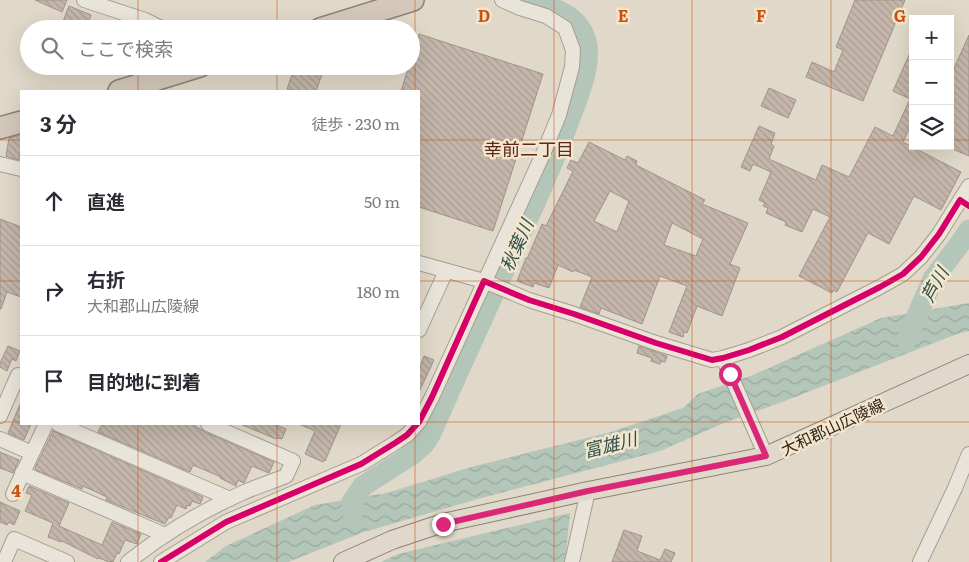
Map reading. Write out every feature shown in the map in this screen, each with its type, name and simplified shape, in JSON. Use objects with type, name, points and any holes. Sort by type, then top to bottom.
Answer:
[{"type":"highway","points":[[349,20],[412,0]]},
{"type":"highway","points":[[122,90],[171,75]]},
{"type":"highway","points":[[0,128],[20,122]]},
{"type":"main road","name":"大和郡山広陵線","points":[[343,562],[392,540],[443,524],[762,449],[968,366]]},
{"type":"street","points":[[84,0],[145,20]]},
{"type":"street","points":[[420,419],[432,397],[546,146],[559,115],[572,67],[573,50],[565,28],[546,16],[502,0]]},
{"type":"street","points":[[0,164],[20,169]]},
{"type":"street","points":[[420,264],[484,281],[508,292],[712,360],[749,350],[782,337],[903,274],[921,257],[939,234],[969,186]]},
{"type":"street","points":[[420,328],[446,271]]},
{"type":"street","points":[[723,358],[762,449]]},
{"type":"street","points":[[0,416],[18,375]]},
{"type":"street","points":[[13,494],[46,425]]},
{"type":"street","points":[[60,425],[230,499]]},
{"type":"street","points":[[128,562],[165,535],[230,499],[286,476],[293,461],[210,425]]},
{"type":"street","points":[[161,562],[226,522],[361,464],[407,435],[416,425]]},
{"type":"street","points":[[0,439],[32,453]]},
{"type":"street","points":[[920,562],[969,454]]},
{"type":"street","points":[[22,473],[165,535]]},
{"type":"street","points":[[572,562],[588,491]]},
{"type":"street","points":[[4,562],[14,538],[67,562]]},
{"type":"water","name":"富雄川","points":[[969,303],[969,331],[724,423],[660,451],[481,498],[364,532],[288,562],[205,562],[226,546],[315,505],[387,493],[471,467],[611,432],[683,408],[698,394],[753,375],[881,318]]},
{"type":"water","points":[[570,513],[565,562],[381,562],[398,554]]},
{"type":"building","points":[[35,0],[67,0],[62,12]]},
{"type":"building","points":[[855,0],[905,0],[863,101],[806,77],[812,62],[834,72],[843,50],[836,47]]},
{"type":"building","points":[[69,6],[91,15],[89,20],[64,20]]},
{"type":"building","points":[[420,34],[543,74],[493,231],[420,207],[420,90],[401,90],[406,75],[420,75]]},
{"type":"building","points":[[969,35],[969,156],[954,150],[954,68]]},
{"type":"building","points":[[909,55],[909,99],[893,91]]},
{"type":"building","points":[[292,75],[322,75],[316,90],[287,89]]},
{"type":"building","points":[[769,88],[796,100],[788,118],[761,106]]},
{"type":"building","points":[[909,101],[909,129],[903,142],[909,145],[909,150],[918,150],[961,172],[941,210],[914,196],[889,244],[868,233],[837,292],[833,290],[832,293],[799,276],[830,217],[813,209],[802,232],[785,225],[786,222],[766,213],[768,208],[763,206],[765,203],[759,200],[771,172],[753,164],[750,171],[741,167],[759,126],[775,133],[771,144],[774,146],[769,159],[816,180],[822,165],[849,177],[875,127],[893,136]]},
{"type":"building","points":[[20,135],[19,160],[6,156],[9,138]]},
{"type":"building","points":[[589,142],[625,160],[627,156],[637,161],[636,165],[705,200],[702,204],[748,223],[730,264],[740,268],[722,316],[697,306],[687,333],[684,332],[683,337],[669,332],[687,286],[660,276],[642,324],[601,308],[599,314],[580,307],[592,277],[574,270],[573,272],[558,265],[549,288],[534,283],[533,287],[517,281],[542,224],[546,226],[573,171],[567,168],[571,160],[578,163]],"holes":[[[610,191],[629,201],[617,232],[594,221]],[[672,223],[703,239],[696,256],[664,245]]]},
{"type":"building","points":[[0,219],[20,227],[20,297],[7,292],[0,309]]},
{"type":"building","points":[[8,346],[20,351],[16,361],[12,359],[7,371],[0,367],[0,363]]},
{"type":"building","points":[[639,346],[667,356],[665,362],[661,361],[660,364],[651,361],[652,358],[637,353]]},
{"type":"building","points":[[424,356],[434,360],[420,390],[420,366]]},
{"type":"building","points":[[20,404],[20,425],[31,425],[24,440],[8,433]]},
{"type":"building","points":[[102,425],[196,425],[205,432],[274,462],[269,473],[252,466],[244,483],[238,480],[236,486],[221,477],[193,465],[190,472],[98,432]]},
{"type":"building","points":[[242,425],[276,425],[286,429],[282,439],[276,439]]},
{"type":"building","points":[[301,425],[341,425],[323,462],[305,454],[315,431]]},
{"type":"building","points":[[53,431],[203,497],[200,504],[192,501],[190,506],[187,505],[186,509],[177,505],[171,518],[169,517],[165,524],[106,500],[107,497],[83,486],[82,489],[36,470],[35,468]]},
{"type":"building","points":[[0,452],[19,460],[13,473],[0,468]]},
{"type":"building","points":[[29,486],[69,503],[59,526],[102,545],[112,522],[141,534],[137,544],[125,540],[119,554],[117,553],[113,562],[109,562],[98,559],[62,541],[48,537],[53,523],[25,511],[32,495],[26,493]]},
{"type":"building","points":[[0,502],[20,511],[14,525],[9,522],[7,525],[0,522]]},
{"type":"building","points":[[624,530],[642,536],[637,551],[660,560],[665,549],[675,553],[671,562],[612,562]]},
{"type":"waterway","name":"秋葉川","points":[[353,513],[352,502],[363,486],[413,454],[424,444],[431,433],[548,174],[580,90],[587,60],[586,41],[582,32],[577,24],[563,13],[527,0]]},
{"type":"waterway","name":"芦川","points":[[907,339],[933,279],[969,230]]},
{"type":"cycle path","points":[[420,420],[484,281],[529,300],[712,360],[749,350],[782,337],[903,274],[921,257],[939,234],[960,200],[969,206]]},
{"type":"cycle path","points":[[161,562],[226,522],[361,464],[407,435],[416,425]]},
{"type":"district","name":"幸前二丁目","points":[[529,148]]},
{"type":"route","points":[[443,524],[588,491],[766,456],[730,374]]}]
